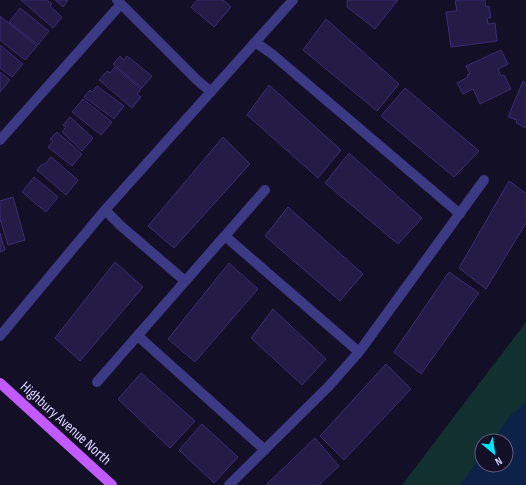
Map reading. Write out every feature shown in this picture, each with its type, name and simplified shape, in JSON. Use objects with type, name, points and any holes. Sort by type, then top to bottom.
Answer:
[{"type":"main road","name":"Highbury Avenue North","points":[[0,383],[112,485]]},
{"type":"street","points":[[0,336],[106,210],[293,0]]},
{"type":"street","points":[[0,140],[119,2],[197,80],[211,92]]},
{"type":"street","points":[[255,42],[272,54],[460,214]]},
{"type":"street","points":[[229,485],[329,386],[359,352],[484,180]]},
{"type":"street","points":[[97,382],[265,190]]},
{"type":"street","points":[[106,210],[121,226],[186,281]]},
{"type":"street","points":[[225,236],[359,352]]},
{"type":"street","points":[[138,336],[265,450]]},
{"type":"green space","points":[[526,322],[526,411],[505,433],[474,433],[474,472],[465,485],[402,485]]},
{"type":"water","points":[[526,403],[526,485],[460,485],[474,466],[474,473],[514,473],[514,433],[498,433],[510,416]]},
{"type":"building","points":[[21,0],[47,0],[52,4],[50,6],[62,17],[53,28]]},
{"type":"building","points":[[55,0],[68,0],[63,7]]},
{"type":"building","points":[[197,0],[223,0],[231,7],[214,27],[191,7]]},
{"type":"building","points":[[348,0],[398,0],[375,29],[347,7]]},
{"type":"building","points":[[485,0],[486,7],[489,6],[491,18],[487,18],[488,24],[495,23],[497,41],[451,47],[446,12],[457,11],[455,1]]},
{"type":"building","points":[[20,8],[49,31],[38,45],[9,22]]},
{"type":"building","points":[[0,16],[37,46],[25,60],[0,40]]},
{"type":"building","points":[[326,19],[399,84],[377,111],[303,50]]},
{"type":"building","points":[[0,45],[23,64],[12,77],[0,68]]},
{"type":"building","points":[[501,50],[508,64],[498,69],[501,76],[504,75],[511,89],[480,104],[473,89],[463,94],[457,83],[468,77],[467,75],[470,74],[466,66]]},
{"type":"building","points":[[120,56],[124,60],[127,56],[152,76],[142,88],[113,64]]},
{"type":"building","points":[[115,67],[141,89],[137,94],[141,97],[132,108],[99,80],[107,71],[110,73]]},
{"type":"building","points":[[0,72],[10,80],[0,92]]},
{"type":"building","points":[[523,81],[526,83],[526,128],[516,123],[517,120],[508,117]]},
{"type":"building","points":[[269,85],[341,150],[318,178],[247,115]]},
{"type":"building","points":[[97,86],[124,106],[114,119],[84,97],[90,90],[92,92]]},
{"type":"building","points":[[405,88],[479,151],[454,177],[381,116]]},
{"type":"building","points":[[83,99],[112,122],[101,135],[72,112]]},
{"type":"building","points":[[70,117],[93,138],[82,151],[62,132],[66,127],[63,125]]},
{"type":"building","points":[[57,132],[82,154],[72,166],[48,147],[53,141],[50,139]]},
{"type":"building","points":[[223,137],[250,164],[174,248],[148,226]]},
{"type":"building","points":[[349,153],[422,218],[398,244],[325,183]]},
{"type":"building","points":[[51,157],[78,180],[66,195],[37,170]]},
{"type":"building","points":[[34,177],[58,197],[46,212],[22,192]]},
{"type":"building","points":[[509,181],[526,193],[526,223],[486,289],[459,268]]},
{"type":"building","points":[[13,197],[25,240],[8,245],[0,219],[0,201]]},
{"type":"building","points":[[288,207],[363,274],[340,301],[265,236]]},
{"type":"building","points":[[0,233],[5,250],[0,252]]},
{"type":"building","points":[[115,262],[143,287],[80,361],[55,338]]},
{"type":"building","points":[[229,263],[258,289],[195,362],[168,339]]},
{"type":"building","points":[[449,272],[479,293],[421,374],[394,352]]},
{"type":"building","points":[[273,309],[326,359],[302,385],[251,338]]},
{"type":"building","points":[[386,364],[411,389],[344,460],[320,436]]},
{"type":"building","points":[[141,373],[195,421],[170,448],[118,399]]},
{"type":"building","points":[[202,424],[238,457],[214,483],[179,450]]},
{"type":"building","points":[[315,438],[339,466],[319,485],[266,485]]}]
